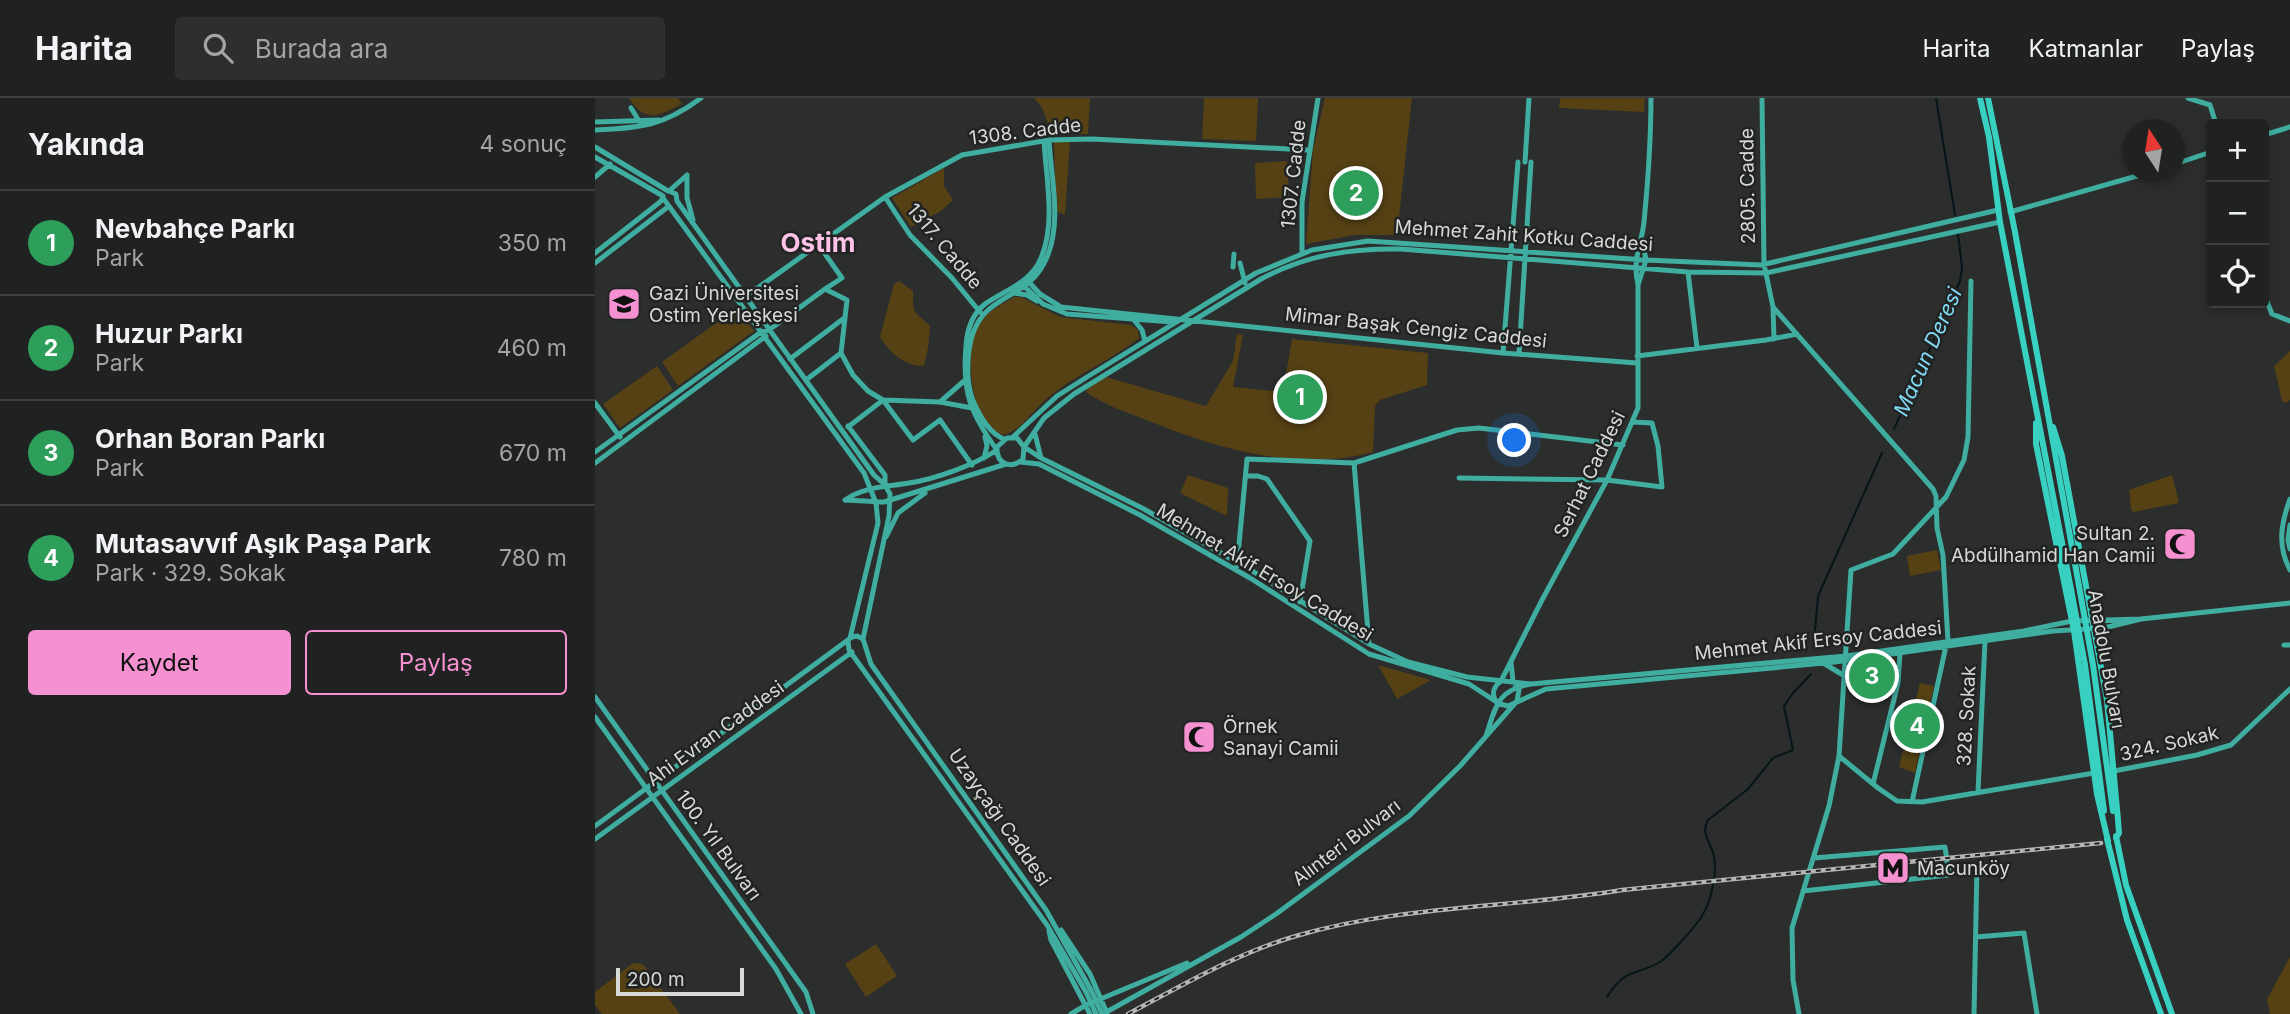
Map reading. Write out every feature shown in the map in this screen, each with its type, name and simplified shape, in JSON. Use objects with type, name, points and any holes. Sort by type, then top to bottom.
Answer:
[{"type":"main road","points":[[595,130],[641,128],[666,120],[701,98]]},
{"type":"main road","name":"1307. Cadde","points":[[1302,254],[1302,202],[1318,98]]},
{"type":"main road","points":[[1519,354],[1525,259],[1525,162],[1529,98]]},
{"type":"main road","name":"Serhat Caddesi","points":[[1501,681],[1607,480],[1638,408],[1637,285],[1634,268],[1642,237],[1649,167],[1651,98]]},
{"type":"main road","name":"2805. Cadde","points":[[1762,98],[1764,264],[1773,307],[1774,339]]},
{"type":"main road","name":"Anadolu Bulvarı","points":[[1980,98],[1989,138],[2000,222],[2069,592],[2089,665],[2116,838],[2126,885],[2172,1014]]},
{"type":"main road","name":"Anadolu Bulvarı","points":[[1988,98],[2079,586],[2108,841],[2127,920],[2161,1014]]},
{"type":"main road","points":[[2188,98],[2210,105],[2214,119]]},
{"type":"main road","points":[[631,128],[631,108],[639,119],[641,128]]},
{"type":"main road","points":[[595,122],[666,120]]},
{"type":"main road","points":[[2269,133],[2290,127]]},
{"type":"main road","name":"1308. Cadde","points":[[745,297],[885,197],[962,155],[1046,141],[1147,140],[1308,150]]},
{"type":"main road","points":[[1040,294],[1040,270],[1052,243],[1054,221],[1046,141]]},
{"type":"main road","points":[[1006,464],[999,459],[997,450],[972,408],[964,381],[968,328],[981,312],[1025,283],[1041,258],[1049,226],[1046,141]]},
{"type":"main road","points":[[595,147],[666,194]]},
{"type":"main road","points":[[2185,161],[2206,154]]},
{"type":"main road","points":[[595,157],[666,194],[676,194],[677,200],[696,229],[890,494],[889,516],[862,652],[853,653],[848,647],[878,523],[871,488],[864,473],[670,206],[664,202],[666,194]]},
{"type":"main road","points":[[1503,353],[1510,258],[1525,162]]},
{"type":"main road","points":[[595,177],[610,164]]},
{"type":"main road","points":[[595,253],[660,202],[687,175]]},
{"type":"main road","points":[[595,263],[677,200],[687,175]]},
{"type":"main road","points":[[687,175],[687,198],[696,229]]},
{"type":"main road","points":[[2010,212],[2122,180]]},
{"type":"main road","name":"1317. Cadde","points":[[885,197],[910,235],[981,312]]},
{"type":"main road","name":"Mehmet Zahit Kotku Caddesi","points":[[1024,447],[1044,418],[1074,394],[1210,310],[1245,284],[1251,276],[1312,250],[1368,241],[1646,260],[1764,264],[1998,210]]},
{"type":"main road","name":"Mehmet Zahit Kotku Caddesi","points":[[1013,437],[1057,396],[1181,318],[1245,284],[1290,265],[1355,249],[1401,250],[1688,272],[1766,273],[2000,222]]},
{"type":"main road","name":"Serhat Caddesi","points":[[1637,285],[1646,260],[1642,237]]},
{"type":"main road","points":[[595,452],[761,332],[769,330],[842,278],[818,244]]},
{"type":"main road","points":[[1233,267],[1234,254]]},
{"type":"main road","points":[[1245,284],[1240,262],[1255,282]]},
{"type":"main road","points":[[1004,439],[997,450],[972,465],[911,483],[863,489],[845,499],[876,503],[889,501],[1020,462],[1024,447],[1020,440],[1013,437],[1004,439],[991,431],[976,407],[969,390],[968,360],[971,335],[981,312],[1014,293],[1040,270]]},
{"type":"main road","points":[[1688,272],[1697,348]]},
{"type":"main road","points":[[1798,1014],[1793,980],[1793,928],[1829,806],[1839,756],[1851,570],[1893,554],[1937,507],[1954,484],[1967,448],[1971,281]]},
{"type":"main road","name":"Mimar Başak Cengiz Caddesi","points":[[1025,283],[1061,307],[1503,353],[1637,363]]},
{"type":"main road","name":"Mimar Başak Cengiz Caddesi","points":[[1025,283],[1043,304],[1067,314],[1174,322],[1193,320]]},
{"type":"main road","points":[[825,289],[847,300],[841,353],[853,375],[868,391],[883,400],[913,440],[940,420],[972,465]]},
{"type":"main road","points":[[1014,293],[1043,304]]},
{"type":"main road","points":[[1773,307],[1933,489],[1943,555],[1947,644],[1912,802]]},
{"type":"main road","points":[[2269,307],[2272,314],[2290,321]]},
{"type":"main road","points":[[1210,310],[1211,322]]},
{"type":"main road","points":[[790,359],[844,318]]},
{"type":"main road","points":[[1134,320],[1142,330],[1145,341]]},
{"type":"main road","points":[[595,463],[765,338],[769,330]]},
{"type":"main road","points":[[1637,356],[1797,334]]},
{"type":"main road","points":[[806,380],[841,353]]},
{"type":"main road","points":[[940,402],[964,381]]},
{"type":"main road","points":[[842,431],[883,400],[940,402],[972,408]]},
{"type":"main road","points":[[595,403],[623,442]]},
{"type":"main road","points":[[2046,408],[2062,456],[2106,701],[2119,833],[2116,838]]},
{"type":"main road","points":[[1459,478],[1607,480],[1662,487],[1658,446],[1651,423],[1633,422]]},
{"type":"main road","points":[[848,426],[885,475],[885,485]]},
{"type":"main road","points":[[1237,566],[1247,459],[1354,463],[1457,430],[1479,428],[1623,445]]},
{"type":"main road","points":[[983,459],[988,446],[984,431]]},
{"type":"main road","points":[[1035,432],[1041,458]]},
{"type":"main road","name":"Mehmet Akif Ersoy Caddesi","points":[[1024,447],[1144,509],[1370,644],[1408,662],[1466,680],[1497,703],[1515,684]]},
{"type":"main road","name":"Mehmet Akif Ersoy Caddesi","points":[[1020,462],[1039,464],[1237,566]]},
{"type":"main road","points":[[1354,463],[1369,654]]},
{"type":"main road","points":[[1246,476],[1258,476],[1267,480],[1310,541],[1299,604]]},
{"type":"main road","points":[[883,543],[898,513],[935,486]]},
{"type":"main road","points":[[2290,499],[2281,535],[2282,549],[2290,570]]},
{"type":"main road","points":[[2290,525],[2290,549]]},
{"type":"main road","points":[[2069,592],[2075,598],[2087,591]]},
{"type":"main road","points":[[2069,592],[2099,809],[2108,841]]},
{"type":"main road","points":[[2141,619],[2288,603]]},
{"type":"main road","name":"Mehmet Akif Ersoy Caddesi","points":[[1299,604],[1369,654],[1466,680],[1515,684],[1900,653],[2072,621],[2141,619]]},
{"type":"main road","name":"Mehmet Akif Ersoy Caddesi","points":[[1846,658],[2053,631],[2094,629],[2141,619]]},
{"type":"main road","points":[[849,640],[857,636],[864,641]]},
{"type":"main road","name":"Ahi Evran Caddesi","points":[[595,826],[849,640]]},
{"type":"main road","name":"Uzayçağı Caddesi","points":[[864,641],[871,664],[1051,924],[1105,1014]]},
{"type":"main road","name":"328. Sokak","points":[[1978,792],[1985,641]]},
{"type":"main road","points":[[2077,650],[2084,646],[2097,646]]},
{"type":"main road","name":"Ahi Evran Caddesi","points":[[595,839],[853,653]]},
{"type":"main road","name":"Uzayçağı Caddesi","points":[[853,653],[1051,924]]},
{"type":"main road","points":[[1873,784],[1898,683],[1900,653]]},
{"type":"main road","points":[[1836,659],[1837,669]]},
{"type":"main road","name":"Mehmet Akif Ersoy Caddesi","points":[[1512,705],[1546,689],[1823,663],[1836,659]]},
{"type":"main road","points":[[1497,703],[1512,705],[1519,697],[1511,662]]},
{"type":"main road","points":[[1823,663],[1843,675]]},
{"type":"main road","name":"Alınteri Bulvarı","points":[[1486,736],[1497,703],[1493,691],[1501,681]]},
{"type":"main road","name":"324. Sokak","points":[[2114,771],[2217,751],[2231,745],[2290,689]]},
{"type":"main road","name":"100. Yıl Bulvarı","points":[[595,696],[806,992],[813,1014]]},
{"type":"main road","name":"Alınteri Bulvarı","points":[[1105,1014],[1276,914],[1409,816],[1460,766],[1512,705]]},
{"type":"main road","name":"100. Yıl Bulvarı","points":[[595,717],[785,984],[801,1014]]},
{"type":"main road","points":[[1839,756],[1897,801],[1912,802],[2094,773]]},
{"type":"main road","points":[[1803,891],[1949,875],[1945,847],[1814,858]]},
{"type":"main road","points":[[1948,869],[1977,866],[1974,1014]]},
{"type":"main road","points":[[1051,924],[1075,948],[1102,998],[1105,1014]]},
{"type":"main road","points":[[1051,924],[1051,940],[1090,1014]]},
{"type":"main road","points":[[1976,937],[2024,933],[2037,1014]]},
{"type":"main road","name":"Alınteri Bulvarı","points":[[1072,1014],[1086,1005],[1209,954]]},
{"type":"main road","points":[[785,984],[797,979]]},
{"type":"main road","name":"Uzayçağı Caddesi","points":[[1089,991],[1095,1014]]},
{"type":"main road","points":[[794,999],[801,998],[806,992]]},
{"type":"shaded area","points":[[629,98],[678,98],[682,104],[653,115],[641,112]]},
{"type":"shaded area","points":[[1034,98],[1090,98],[1088,134],[1052,134],[1041,106]]},
{"type":"shaded area","points":[[1204,98],[1258,98],[1256,141],[1202,139]]},
{"type":"shaded area","points":[[1325,98],[1412,98],[1397,235],[1355,235],[1306,244],[1313,150]]},
{"type":"shaded area","points":[[1560,98],[1645,98],[1644,112],[1559,108]]},
{"type":"shaded area","points":[[1070,141],[1065,215],[1056,211],[1054,142]]},
{"type":"shaded area","points":[[1287,161],[1289,197],[1256,199],[1255,163]]},
{"type":"shaded area","points":[[944,168],[944,186],[953,200],[941,211],[911,227],[892,198]]},
{"type":"shaded area","points":[[899,281],[913,291],[915,312],[930,326],[924,366],[910,364],[898,358],[880,337],[894,284]]},
{"type":"shaded area","points":[[1014,297],[1021,297],[1060,317],[1131,325],[1138,330],[1139,338],[1053,393],[1020,426],[1004,435],[992,429],[976,402],[972,385],[971,350],[974,335],[982,319]]},
{"type":"shaded area","points":[[737,308],[754,331],[678,386],[662,362]]},
{"type":"shaded area","points":[[1237,334],[1243,335],[1233,387],[1283,392],[1292,339],[1428,353],[1427,385],[1380,400],[1375,406],[1373,452],[1315,460],[1227,448],[1122,411],[1086,392],[1106,377],[1206,406],[1233,361]]},
{"type":"shaded area","points":[[2290,351],[2290,400],[2286,403],[2282,401],[2274,366]]},
{"type":"shaded area","points":[[657,366],[673,390],[620,428],[603,404]]},
{"type":"shaded area","points":[[1188,475],[1228,488],[1227,516],[1180,493]]},
{"type":"shaded area","points":[[2172,475],[2179,503],[2133,512],[2129,490]]},
{"type":"shaded area","points":[[1937,550],[1941,570],[1910,576],[1907,556]]},
{"type":"shaded area","points":[[1889,658],[1895,659],[1896,665],[1891,692],[1849,683],[1851,669]]},
{"type":"shaded area","points":[[1378,665],[1431,680],[1397,699]]},
{"type":"shaded area","points":[[1920,683],[1934,686],[1915,773],[1899,767]]},
{"type":"shaded area","points":[[876,944],[897,976],[866,997],[845,964]]},
{"type":"shaded area","points":[[2290,957],[2290,1014],[2270,1014],[2267,999]]},
{"type":"shaded area","points":[[633,963],[643,964],[680,1014],[602,1014],[595,1005],[595,992]]},
{"type":"waterway","name":"Macun Deresi","points":[[1936,98],[1955,215]]},
{"type":"waterway","name":"Macun Deresi","points":[[1894,429],[1960,281],[1962,267],[1958,234]]},
{"type":"waterway","name":"Macun Deresi","points":[[1814,641],[1818,596],[1882,453]]},
{"type":"waterway","name":"Macun Deresi","points":[[1607,997],[1619,981],[1664,959],[1700,919],[1709,901],[1714,877],[1714,856],[1705,830],[1708,820],[1748,789],[1773,758],[1793,750],[1784,706],[1811,674]]},
{"type":"railway","points":[[1128,1014],[1210,970],[1253,951],[1296,936],[1376,918],[1622,890],[2101,843]]},
{"type":"place","name":"Huzur Parkı","points":[[1356,193]]},
{"type":"place","name":"Gazi Üniversitesi Ostim Yerleşkesi","points":[[624,304]]},
{"type":"place","name":"Nevbahçe Parkı","points":[[1300,397]]},
{"type":"place","name":"Sultan 2. Abdülhamid Han Camii","points":[[2180,544]]},
{"type":"place","name":"Orhan Boran Parkı","points":[[1872,676]]},
{"type":"place","name":"Mutasavvıf Aşık Paşa Park","points":[[1917,726]]},
{"type":"place","name":"Örnek Sanayi Camii","points":[[1199,737]]},
{"type":"place","name":"Macunköy","points":[[1893,868]]},
{"type":"district","name":"Ostim","points":[[818,243]]}]
